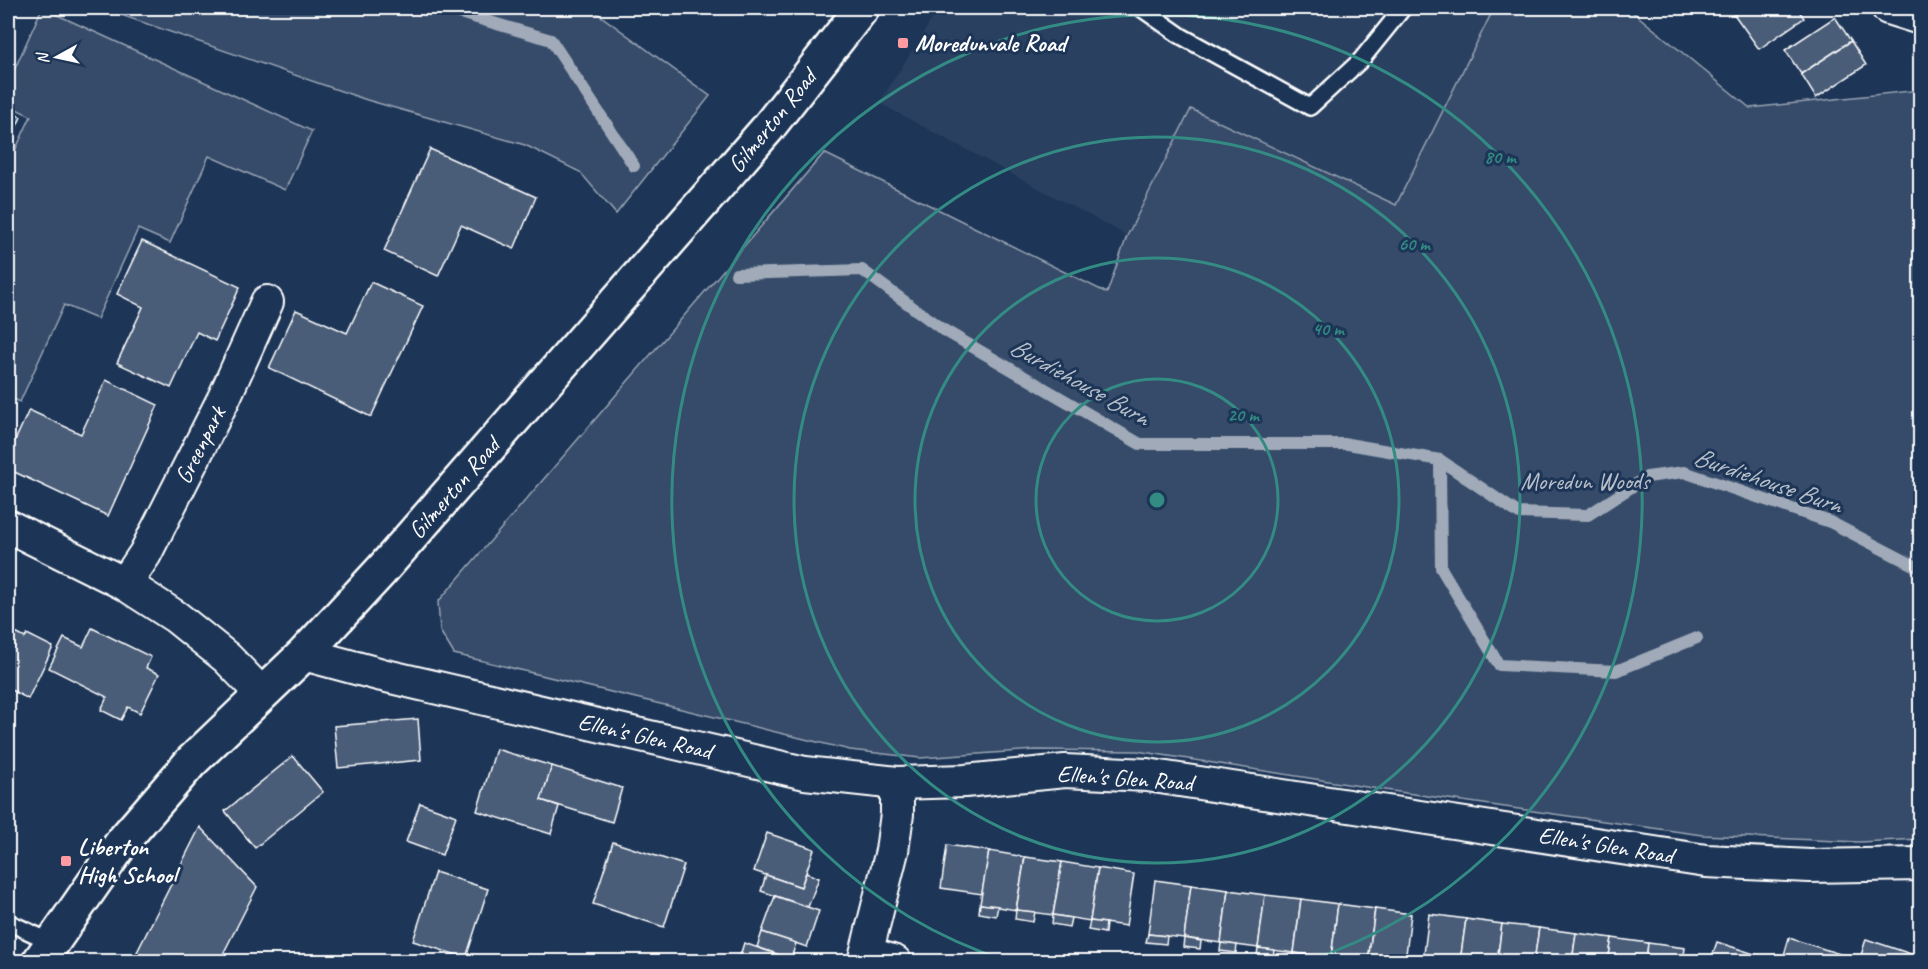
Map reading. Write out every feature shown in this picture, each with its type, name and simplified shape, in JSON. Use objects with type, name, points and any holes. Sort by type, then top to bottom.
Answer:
[{"type":"main road","name":"Gilmerton Road","points":[[45,952],[123,841],[191,762],[304,654],[381,571],[767,129],[862,8]]},
{"type":"street","points":[[1888,8],[1920,18]]},
{"type":"street","name":"Greenpark","points":[[125,584],[145,554],[224,398],[267,302]]},
{"type":"street","points":[[8,526],[125,584],[176,617],[227,658],[261,693]]},
{"type":"street","name":"Ellen's Glen Road","points":[[304,654],[382,675],[805,773],[897,783],[965,781],[1065,771],[1147,775],[1706,861],[1810,866],[1920,864]]},
{"type":"street","points":[[875,959],[897,814],[897,783]]},
{"type":"lane","points":[[1141,8],[1181,36],[1310,107],[1361,60],[1403,8]]},
{"type":"lane","points":[[8,922],[45,952]]},
{"type":"shaded area","points":[[939,8],[1494,8],[1396,205],[1191,109],[1126,235],[879,103]]},
{"type":"green space","points":[[42,8],[312,131],[285,190],[209,156],[170,243],[138,229],[97,319],[64,305],[20,402],[8,396],[8,166],[31,116],[8,105],[8,84]]},
{"type":"green space","points":[[101,8],[590,8],[710,96],[616,214],[580,172],[525,145],[367,100]]},
{"type":"green space","name":"Moredun Woods","points":[[1494,8],[1628,8],[1750,108],[1920,90],[1920,839],[1859,842],[1702,835],[1385,790],[1137,751],[1036,750],[920,758],[850,750],[454,654],[440,631],[438,602],[824,153],[1107,293],[1127,236],[1191,109],[1396,205]]},
{"type":"building","points":[[1735,8],[1797,8],[1804,18],[1759,49],[1731,10]]},
{"type":"building","points":[[1835,17],[1851,41],[1801,74],[1785,50]]},
{"type":"building","points":[[1851,41],[1866,65],[1816,98],[1801,74]]},
{"type":"building","points":[[8,110],[21,117],[8,145]]},
{"type":"building","points":[[430,149],[536,197],[514,249],[461,225],[438,276],[384,251]]},
{"type":"building","points":[[142,241],[240,287],[215,341],[197,332],[171,388],[117,363],[143,307],[117,294]]},
{"type":"building","points":[[371,282],[423,306],[371,417],[269,368],[296,310],[347,333]]},
{"type":"building","points":[[106,380],[158,405],[108,516],[8,469],[8,456],[29,410],[81,434]]},
{"type":"building","points":[[92,628],[151,657],[146,668],[159,674],[140,713],[128,707],[121,720],[101,710],[107,697],[49,668],[64,638],[83,647]]},
{"type":"building","points":[[8,629],[25,638],[27,634],[53,647],[28,699],[8,688]]},
{"type":"building","points":[[418,719],[421,760],[338,768],[334,726]]},
{"type":"building","points":[[496,749],[552,766],[541,800],[559,806],[551,834],[477,811]]},
{"type":"building","points":[[293,756],[323,792],[255,848],[225,811]]},
{"type":"building","points":[[552,766],[622,788],[612,822],[541,800]]},
{"type":"building","points":[[420,803],[456,816],[442,855],[406,842]]},
{"type":"building","points":[[200,827],[257,887],[219,962],[132,962]]},
{"type":"building","points":[[767,833],[814,849],[801,887],[754,871]]},
{"type":"building","points":[[613,842],[684,865],[664,927],[593,904]]},
{"type":"building","points":[[947,845],[989,851],[982,894],[941,888]]},
{"type":"building","points":[[989,851],[1025,857],[1016,910],[980,904]]},
{"type":"building","points":[[1025,857],[1062,862],[1053,915],[1016,910]]},
{"type":"building","points":[[1062,862],[1098,868],[1090,921],[1053,915]]},
{"type":"building","points":[[1098,868],[1134,874],[1126,926],[1090,921]]},
{"type":"building","points":[[435,872],[488,889],[466,958],[413,941]]},
{"type":"building","points":[[806,873],[819,878],[808,907],[761,891],[766,875],[801,887]]},
{"type":"building","points":[[1155,880],[1191,885],[1184,938],[1148,934]]},
{"type":"building","points":[[1191,885],[1228,890],[1221,943],[1184,938]]},
{"type":"building","points":[[1228,890],[1265,895],[1258,948],[1221,943]]},
{"type":"building","points":[[1265,895],[1301,899],[1294,953],[1258,948]]},
{"type":"building","points":[[775,896],[819,911],[807,947],[762,932]]},
{"type":"building","points":[[1301,899],[1338,904],[1331,958],[1294,953]]},
{"type":"building","points":[[980,904],[998,906],[996,916],[979,913]]},
{"type":"building","points":[[1338,904],[1375,909],[1368,962],[1331,958]]},
{"type":"building","points":[[1375,909],[1411,914],[1405,962],[1368,962]]},
{"type":"building","points":[[1016,910],[1035,912],[1033,922],[1015,919]]},
{"type":"building","points":[[1429,914],[1466,919],[1460,962],[1423,962]]},
{"type":"building","points":[[1053,915],[1071,918],[1069,927],[1052,924]]},
{"type":"building","points":[[1466,919],[1502,924],[1497,962],[1460,962]]},
{"type":"building","points":[[1090,921],[1106,923],[1105,933],[1088,930]]},
{"type":"building","points":[[1502,924],[1539,928],[1534,962],[1497,962]]},
{"type":"building","points":[[1539,928],[1576,933],[1572,962],[1534,962]]},
{"type":"building","points":[[762,932],[796,943],[791,959],[757,947]]},
{"type":"building","points":[[1576,933],[1612,938],[1608,962],[1572,962]]},
{"type":"building","points":[[1148,934],[1167,936],[1166,944],[1146,942]]},
{"type":"building","points":[[1184,938],[1201,941],[1200,949],[1183,947]]},
{"type":"building","points":[[1612,938],[1648,943],[1646,962],[1608,962]]},
{"type":"building","points":[[1789,938],[1859,960],[1859,962],[1782,962]]},
{"type":"building","points":[[1866,939],[1920,957],[1920,962],[1859,962]]},
{"type":"building","points":[[1717,942],[1779,962],[1710,962]]},
{"type":"building","points":[[744,943],[791,959],[790,962],[738,962]]},
{"type":"building","points":[[1221,943],[1237,945],[1236,953],[1220,951]]},
{"type":"building","points":[[1648,943],[1685,948],[1683,962],[1646,962]]},
{"type":"building","points":[[1258,948],[1274,950],[1273,958],[1257,956]]},
{"type":"building","points":[[1294,953],[1310,955],[1310,962],[1293,961]]},
{"type":"waterway","name":"Burdiehouse Burn","points":[[443,8],[551,40],[634,166]]},
{"type":"waterway","name":"Burdiehouse Burn","points":[[736,274],[862,270],[942,329],[1140,444],[1348,444],[1440,460],[1518,513],[1588,515],[1647,477],[1684,472],[1830,522],[1915,566],[1920,565]]},
{"type":"waterway","points":[[1440,460],[1441,568],[1499,665],[1616,671],[1697,638]]},
{"type":"place","name":"Moredunvale Road","points":[[903,43]]},
{"type":"place","name":"Liberton High School","points":[[66,861]]}]
